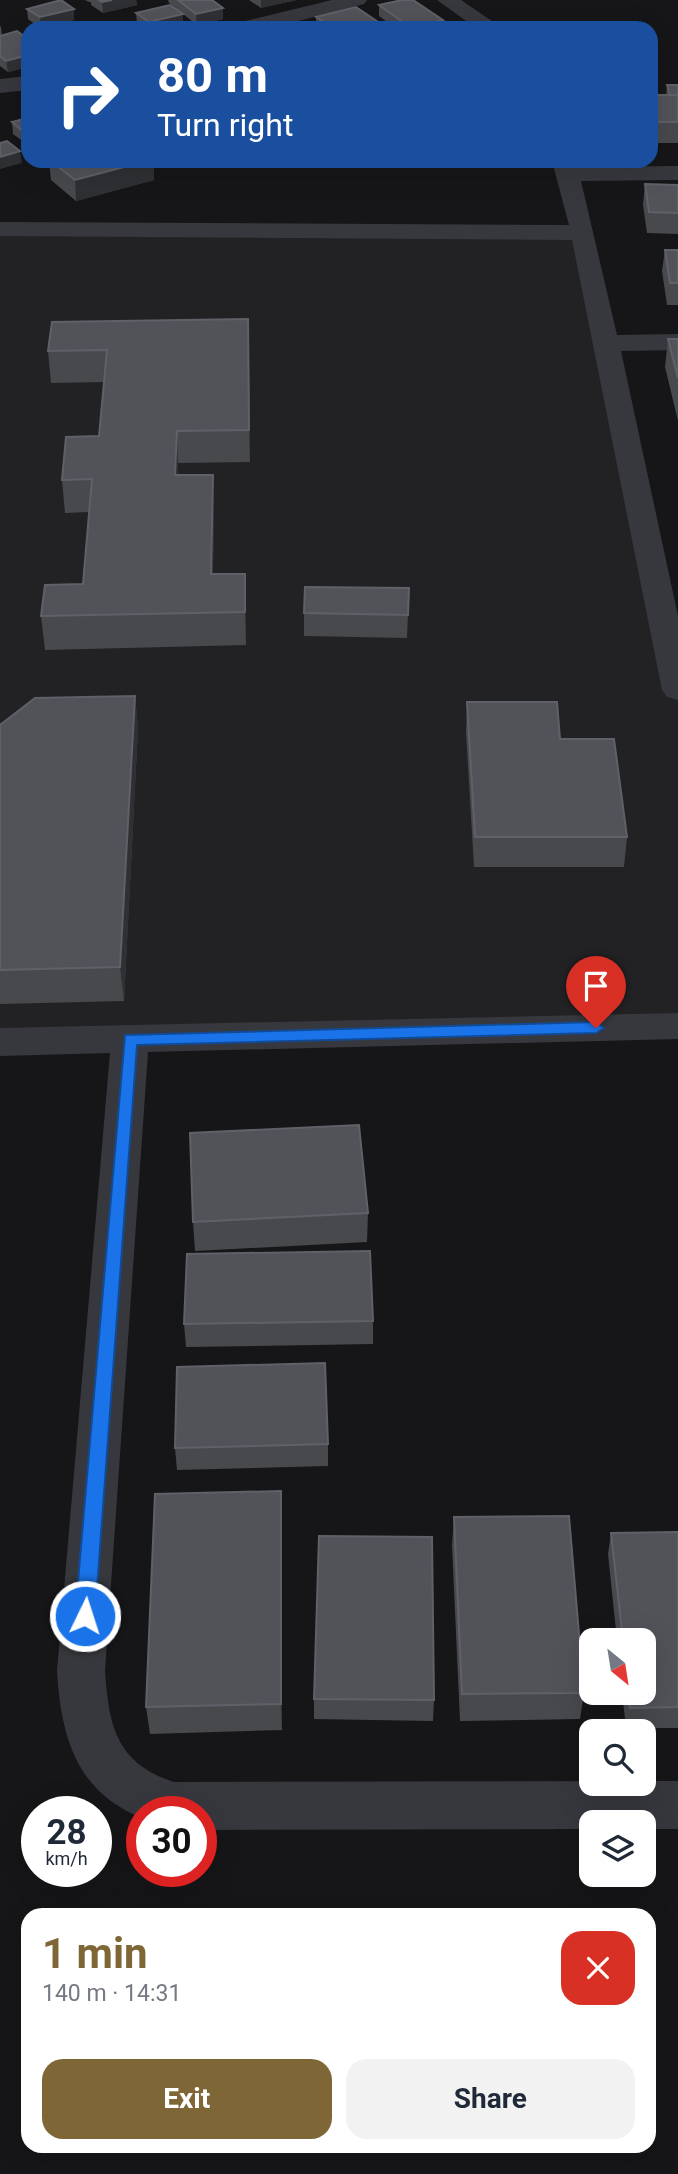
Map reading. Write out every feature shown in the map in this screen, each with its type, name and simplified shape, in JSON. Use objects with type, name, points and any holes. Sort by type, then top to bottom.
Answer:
[{"type":"street","points":[[273,21],[356,0]]},
{"type":"street","points":[[447,0],[480,21]]},
{"type":"street","points":[[0,86],[21,84]]},
{"type":"street","points":[[678,173],[566,168],[583,233],[678,690]]},
{"type":"street","points":[[0,229],[583,233]]},
{"type":"street","points":[[606,343],[678,342]]},
{"type":"street","points":[[0,1042],[678,1026]]},
{"type":"street","points":[[130,1039],[80,1671],[87,1729],[95,1751],[106,1766],[145,1798],[174,1806],[678,1805]]},
{"type":"shaded area","points":[[0,229],[583,233],[678,690],[678,1026],[0,1042]]},
{"type":"building","points":[[61,0],[74,9],[40,17],[27,9]]},
{"type":"building","points":[[178,0],[212,0],[223,8],[196,14]]},
{"type":"building","points":[[413,0],[443,20],[401,21],[379,5]]},
{"type":"building","points":[[170,5],[183,14],[148,21],[136,13]]},
{"type":"building","points":[[356,7],[377,21],[322,21],[316,17]]},
{"type":"building","points":[[17,31],[21,34],[21,57],[6,61],[0,56],[0,36]]},
{"type":"building","points":[[667,85],[678,85],[678,95],[670,95]]},
{"type":"building","points":[[658,95],[678,95],[678,122],[658,122]]},
{"type":"building","points":[[21,120],[21,130],[12,122]]},
{"type":"building","points":[[7,141],[20,151],[0,157],[0,143]]},
{"type":"building","points":[[60,168],[120,168],[75,180]]},
{"type":"building","points":[[645,184],[678,185],[678,213],[649,212]]},
{"type":"building","points":[[665,250],[678,250],[678,283],[670,283]]},
{"type":"building","points":[[248,319],[249,430],[177,431],[175,475],[213,475],[211,574],[245,574],[245,612],[41,616],[45,585],[83,584],[92,479],[62,480],[66,437],[99,436],[107,350],[48,351],[52,322]]},
{"type":"building","points":[[668,339],[678,339],[678,378]]},
{"type":"building","points":[[305,587],[409,588],[408,615],[304,613]]},
{"type":"building","points":[[135,696],[120,967],[0,970],[0,725],[35,698]]},
{"type":"building","points":[[467,702],[557,702],[560,739],[614,739],[627,837],[475,837]]},
{"type":"building","points":[[359,1125],[368,1213],[193,1222],[190,1133]]},
{"type":"building","points":[[370,1251],[373,1321],[184,1324],[187,1254]]},
{"type":"building","points":[[325,1363],[328,1444],[175,1448],[177,1367]]},
{"type":"building","points":[[281,1491],[281,1704],[146,1707],[155,1494]]},
{"type":"building","points":[[569,1516],[579,1634],[579,1693],[462,1694],[454,1517]]},
{"type":"building","points":[[678,1532],[678,1707],[630,1708],[630,1705],[656,1705],[656,1628],[622,1628],[611,1533]]},
{"type":"building","points":[[319,1536],[432,1537],[434,1700],[314,1699]]},
{"type":"route","points":[[85,1616],[130,1039],[596,1028]]}]
